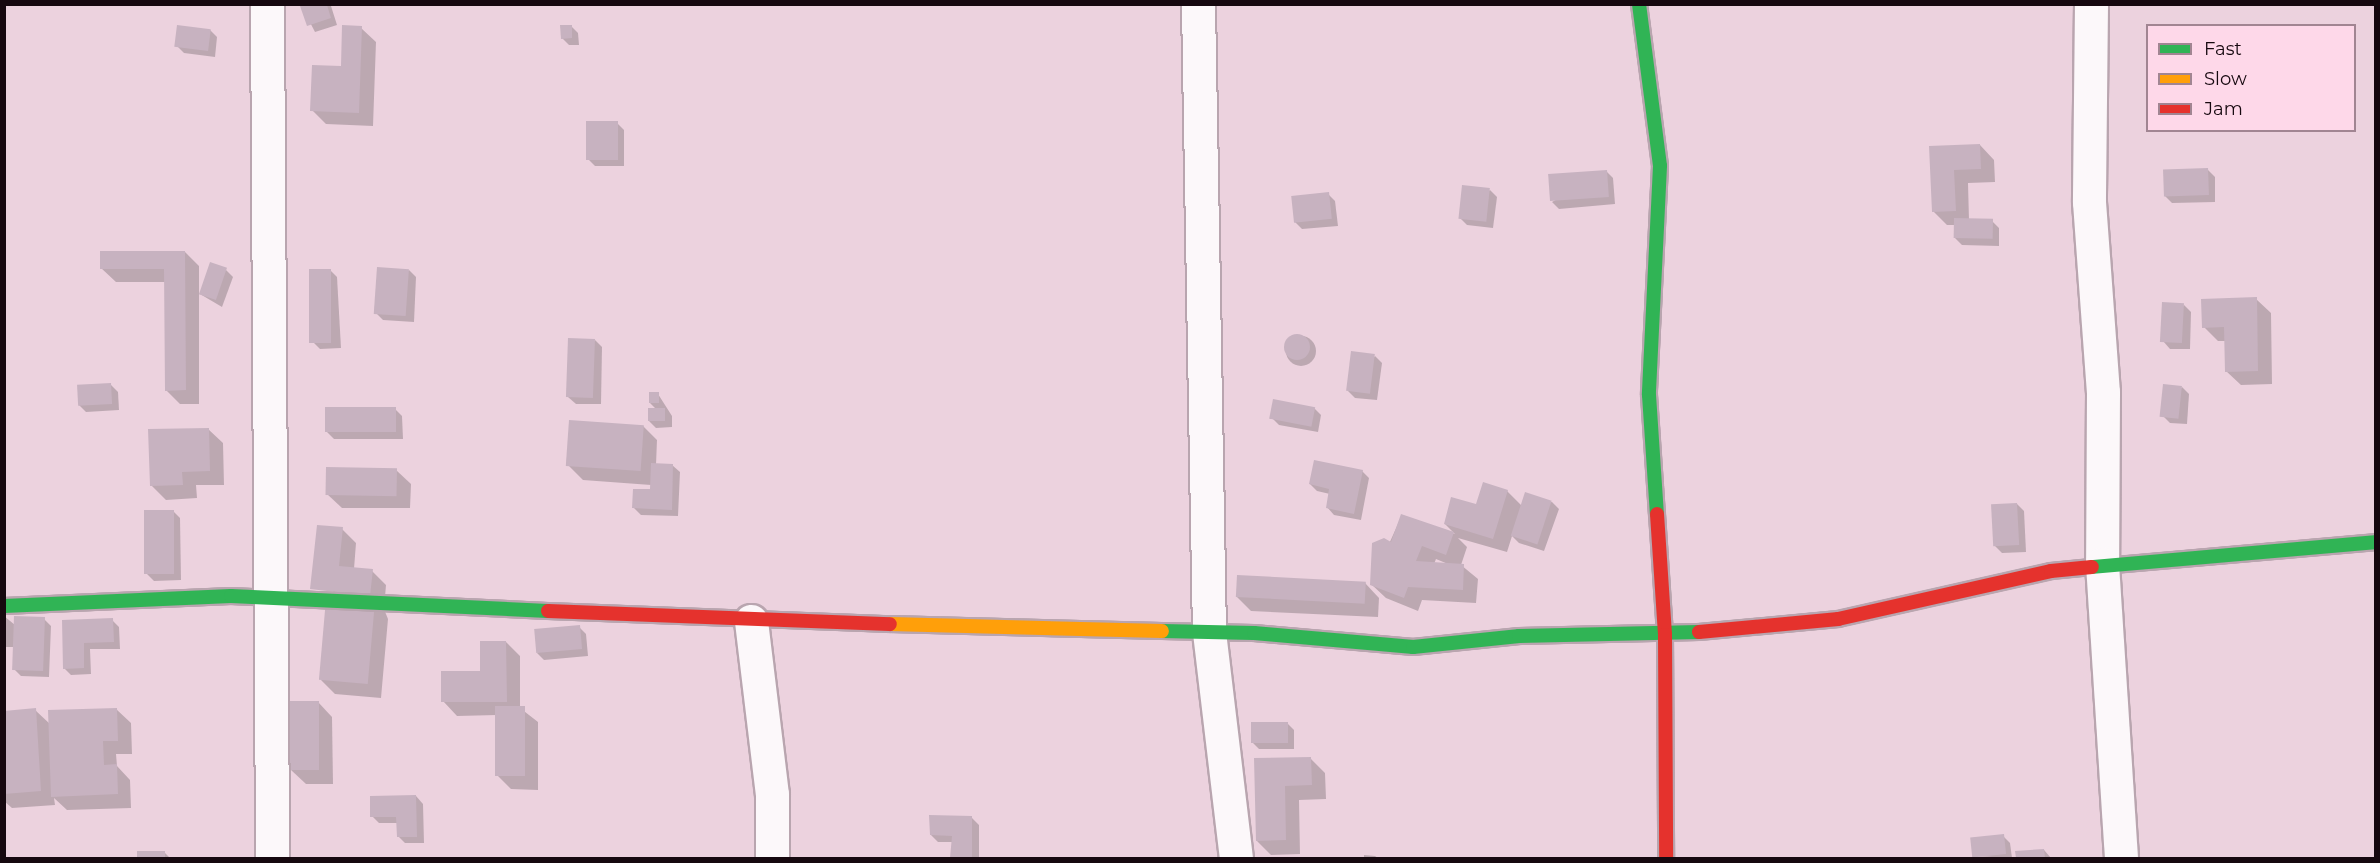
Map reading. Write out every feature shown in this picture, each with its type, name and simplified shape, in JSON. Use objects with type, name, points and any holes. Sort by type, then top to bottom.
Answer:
[{"type":"street","points":[[267,4],[273,598],[272,858]]},
{"type":"street","points":[[1198,4],[1209,632],[1236,858]]},
{"type":"street","points":[[1639,4],[1660,166],[1649,395],[1665,635],[1666,858]]},
{"type":"street","points":[[2091,4],[2089,202],[2104,423],[2102,564],[2121,858]]},
{"type":"street","points":[[4,606],[187,597],[273,598],[751,621],[1209,632],[1413,647],[1519,636],[1625,632],[1665,635],[1838,619],[2008,580],[2102,564],[2376,542]]},
{"type":"street","points":[[751,621],[771,783],[772,858]]},
{"type":"building","points":[[327,5],[331,18],[307,26],[300,6]]},
{"type":"building","points":[[177,25],[211,29],[208,51],[174,47]]},
{"type":"building","points":[[342,25],[362,26],[359,113],[310,111],[312,65],[341,66]]},
{"type":"building","points":[[560,25],[572,25],[572,38],[561,39]]},
{"type":"building","points":[[586,121],[618,121],[618,160],[586,160]]},
{"type":"building","points":[[1980,144],[1981,169],[1954,170],[1956,211],[1932,212],[1929,146]]},
{"type":"building","points":[[2208,168],[2209,195],[2164,197],[2163,170]]},
{"type":"building","points":[[1607,170],[1609,197],[1550,201],[1548,174]]},
{"type":"building","points":[[1462,185],[1490,188],[1486,222],[1458,219]]},
{"type":"building","points":[[1329,192],[1332,219],[1294,223],[1291,196]]},
{"type":"building","points":[[1954,218],[1993,219],[1993,239],[1954,238]]},
{"type":"building","points":[[100,251],[185,251],[186,390],[165,391],[164,269],[100,269]]},
{"type":"building","points":[[210,262],[227,268],[216,300],[199,294]]},
{"type":"building","points":[[377,267],[409,269],[406,316],[374,314]]},
{"type":"building","points":[[309,269],[331,269],[331,343],[309,343]]},
{"type":"building","points":[[2257,297],[2258,371],[2225,372],[2224,327],[2202,328],[2201,299]]},
{"type":"building","points":[[2162,302],[2184,303],[2182,343],[2160,342]]},
{"type":"building","points":[[1297,334],[1306,338],[1310,347],[1306,356],[1297,360],[1288,356],[1284,347],[1288,338]]},
{"type":"building","points":[[568,338],[595,339],[593,398],[566,397]]},
{"type":"building","points":[[1351,351],[1375,354],[1370,394],[1346,391]]},
{"type":"building","points":[[111,383],[112,404],[78,406],[77,385]]},
{"type":"building","points":[[2163,384],[2182,386],[2178,419],[2160,417]]},
{"type":"building","points":[[649,392],[659,392],[659,403],[649,403]]},
{"type":"building","points":[[1273,399],[1315,407],[1311,427],[1269,419]]},
{"type":"building","points":[[325,407],[396,407],[396,432],[325,432]]},
{"type":"building","points":[[648,408],[665,408],[665,421],[648,421]]},
{"type":"building","points":[[569,420],[644,425],[641,471],[566,466]]},
{"type":"building","points":[[209,428],[210,471],[182,472],[183,485],[150,486],[148,429]]},
{"type":"building","points":[[1314,460],[1363,470],[1354,514],[1326,508],[1329,489],[1309,484]]},
{"type":"building","points":[[651,463],[673,464],[672,510],[632,508],[633,489],[650,489]]},
{"type":"building","points":[[326,467],[397,468],[397,496],[326,495]]},
{"type":"building","points":[[1483,482],[1508,490],[1493,539],[1444,524],[1451,497],[1476,504]]},
{"type":"building","points":[[1525,492],[1552,501],[1537,544],[1511,536]]},
{"type":"building","points":[[2017,503],[2019,545],[1993,546],[1991,504]]},
{"type":"building","points":[[144,510],[174,510],[174,574],[144,574]]},
{"type":"building","points":[[1401,514],[1454,532],[1446,555],[1422,546],[1416,561],[1464,564],[1463,590],[1408,587],[1404,598],[1370,585],[1372,543],[1384,538],[1391,542]]},
{"type":"building","points":[[317,525],[343,527],[339,566],[373,569],[370,596],[310,589]]},
{"type":"building","points":[[1237,575],[1366,582],[1365,604],[1236,597]]},
{"type":"building","points":[[326,599],[375,603],[368,684],[319,680]]},
{"type":"building","points":[[14,616],[45,617],[43,671],[12,670]]},
{"type":"building","points":[[113,618],[114,642],[84,643],[84,668],[63,669],[62,620]]},
{"type":"building","points":[[580,625],[582,649],[536,653],[534,629]]},
{"type":"building","points":[[480,641],[506,641],[507,702],[441,702],[441,671],[480,671]]},
{"type":"building","points":[[290,701],[319,701],[319,770],[290,770]]},
{"type":"building","points":[[495,706],[525,706],[525,776],[495,776]]},
{"type":"building","points":[[36,708],[41,791],[4,794],[4,711]]},
{"type":"building","points":[[117,708],[118,741],[103,741],[104,765],[117,764],[118,794],[51,797],[48,710]]},
{"type":"building","points":[[1251,722],[1288,722],[1288,743],[1251,743]]},
{"type":"building","points":[[1311,757],[1312,785],[1285,786],[1286,840],[1256,841],[1254,758]]},
{"type":"building","points":[[416,795],[417,837],[397,837],[396,817],[370,817],[370,796]]},
{"type":"building","points":[[929,815],[972,816],[972,858],[950,858],[952,836],[930,835]]},
{"type":"building","points":[[2004,834],[2006,854],[1972,857],[1970,838]]},
{"type":"building","points":[[2044,849],[2045,858],[2016,858],[2015,851]]},
{"type":"building","points":[[137,851],[165,851],[165,858],[137,858]]},
{"type":"traffic: fast","points":[[1639,4],[1660,166],[1649,395],[1657,514]]},
{"type":"traffic: fast","points":[[2092,567],[2376,542]]},
{"type":"traffic: fast","points":[[4,606],[231,596],[548,611]]},
{"type":"traffic: fast","points":[[1162,631],[1254,633],[1413,647],[1519,636],[1699,632]]},
{"type":"traffic: slow","points":[[890,624],[1162,631]]},
{"type":"traffic: jam","points":[[1657,514],[1665,635],[1666,858]]},
{"type":"traffic: jam","points":[[1699,632],[1838,619],[2051,571],[2092,567]]},
{"type":"traffic: jam","points":[[548,611],[890,624]]}]
